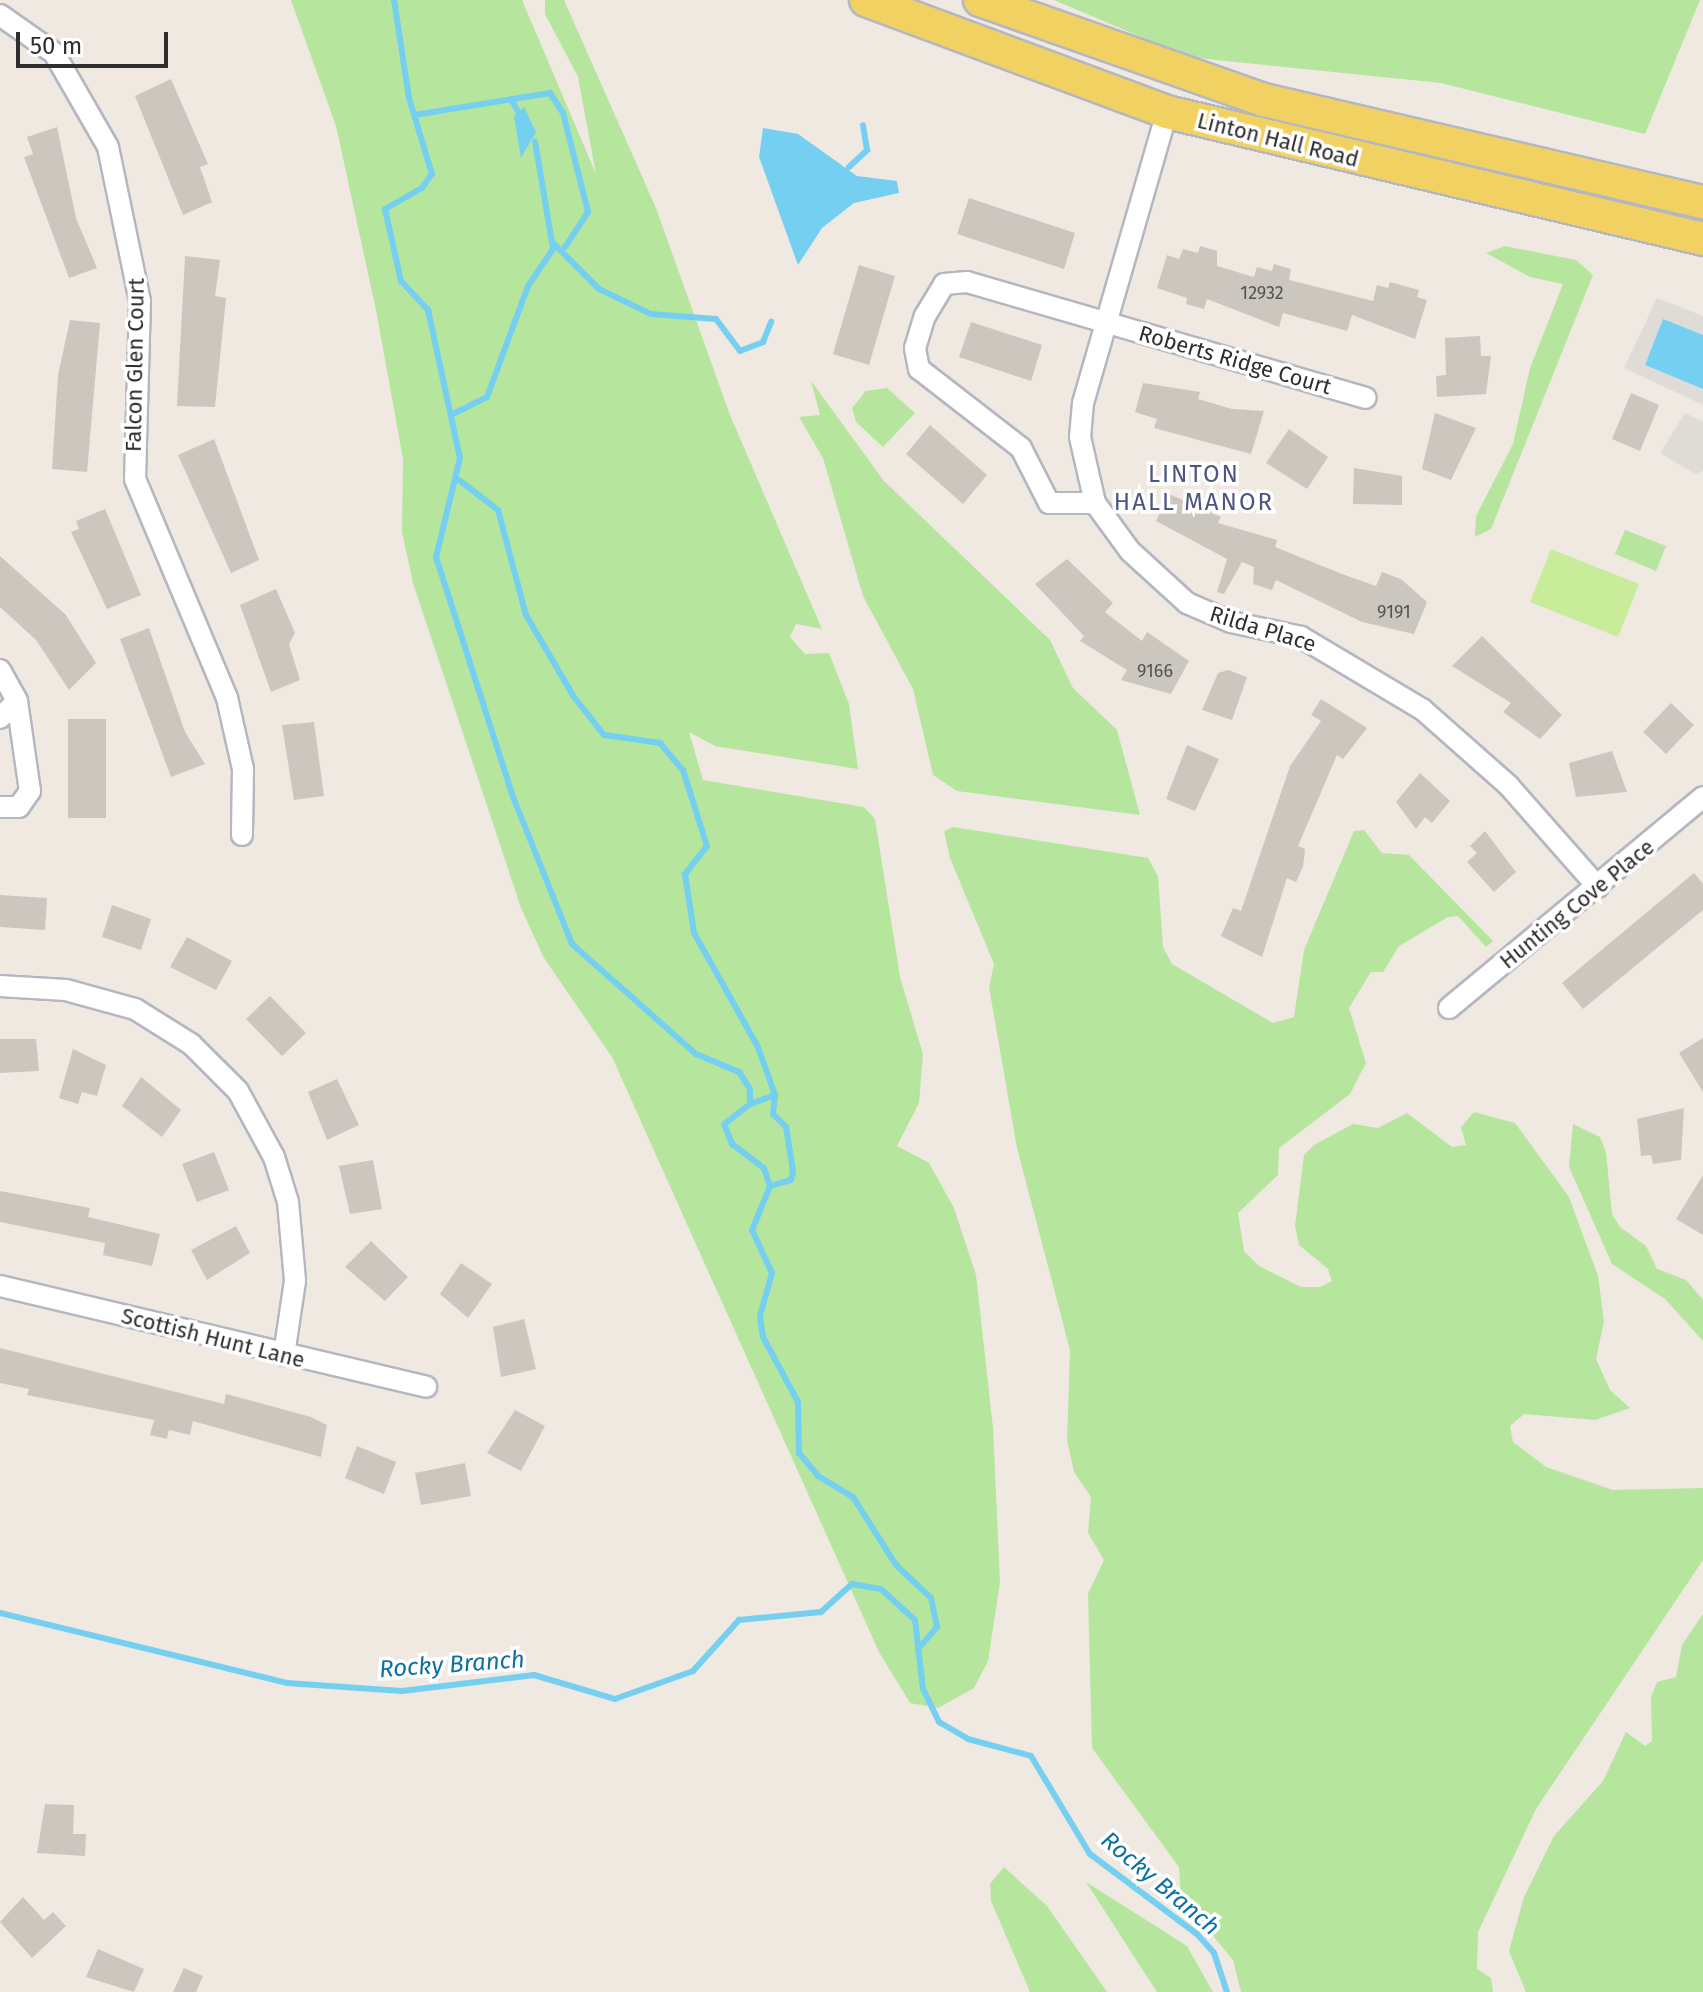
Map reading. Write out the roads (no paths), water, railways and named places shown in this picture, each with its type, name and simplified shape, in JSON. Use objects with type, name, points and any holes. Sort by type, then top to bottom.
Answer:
[{"type":"main road","name":"Linton Hall Road","points":[[866,0],[1167,112],[1703,239]]},
{"type":"main road","name":"Linton Hall Road","points":[[980,0],[1264,100],[1703,202]]},
{"type":"street","name":"Falcon Glen Court","points":[[0,15],[54,53],[108,147],[137,267],[135,479],[230,709],[243,769],[242,835]]},
{"type":"street","name":"Rilda Place","points":[[1167,112],[1105,323],[1080,437],[1095,503],[1130,551],[1187,603],[1231,622],[1301,637],[1422,709],[1508,785],[1598,887]]},
{"type":"street","name":"Roberts Ridge Court","points":[[1095,503],[1049,503],[1021,448],[928,378],[915,348],[933,295],[955,281],[1365,398]]},
{"type":"street","points":[[0,670],[17,701],[30,791],[19,807],[0,807]]},
{"type":"street","points":[[0,718],[17,701]]},
{"type":"street","name":"Hunting Cove Place","points":[[1449,1008],[1703,797]]},
{"type":"street","points":[[0,986],[66,990],[135,1009],[191,1044],[238,1091],[269,1145],[288,1202],[295,1281],[284,1355]]},
{"type":"street","name":"Scottish Hunt Lane","points":[[0,1286],[426,1387]]},
{"type":"water","points":[[524,107],[536,132],[521,158],[514,116]]},
{"type":"water","points":[[763,128],[798,134],[857,176],[897,181],[899,193],[854,203],[822,228],[798,265],[759,157]]},
{"type":"water","points":[[1663,319],[1703,335],[1703,389],[1645,365]]},
{"type":"waterway","points":[[394,0],[409,98],[432,174],[422,188],[385,209],[401,281],[428,310],[460,458],[436,557],[513,797],[572,944],[696,1054],[739,1072],[750,1089],[750,1104],[724,1124],[732,1144],[764,1168],[770,1186],[752,1230],[772,1273],[760,1316],[763,1337],[798,1402],[799,1453],[818,1476],[853,1497],[896,1565],[931,1598],[937,1627],[918,1649]]},
{"type":"waterway","points":[[414,115],[550,93],[563,113],[588,212],[565,247]]},
{"type":"waterway","points":[[511,99],[517,110]]},
{"type":"waterway","points":[[849,167],[867,150],[863,125]]},
{"type":"waterway","points":[[451,415],[487,397],[528,286],[553,249],[535,142]]},
{"type":"waterway","points":[[553,243],[599,289],[651,314],[716,319],[740,351],[763,342],[771,322]]},
{"type":"waterway","points":[[459,480],[498,510],[526,615],[574,697],[604,735],[660,743],[683,770],[707,846],[685,874],[694,933],[758,1047],[775,1095],[750,1104]]},
{"type":"waterway","points":[[770,1186],[791,1180],[793,1171],[786,1127],[773,1114],[775,1095]]},
{"type":"waterway","name":"Rocky Branch","points":[[0,1613],[287,1683],[402,1691],[534,1675],[615,1699],[693,1671],[739,1620],[821,1612],[852,1584],[881,1589],[915,1620],[923,1689],[939,1722],[968,1739],[1031,1756],[1090,1854],[1197,1934],[1214,1953],[1227,1992]]},
{"type":"district","name":"LINTON HALL MANOR","points":[[1194,489]]}]
